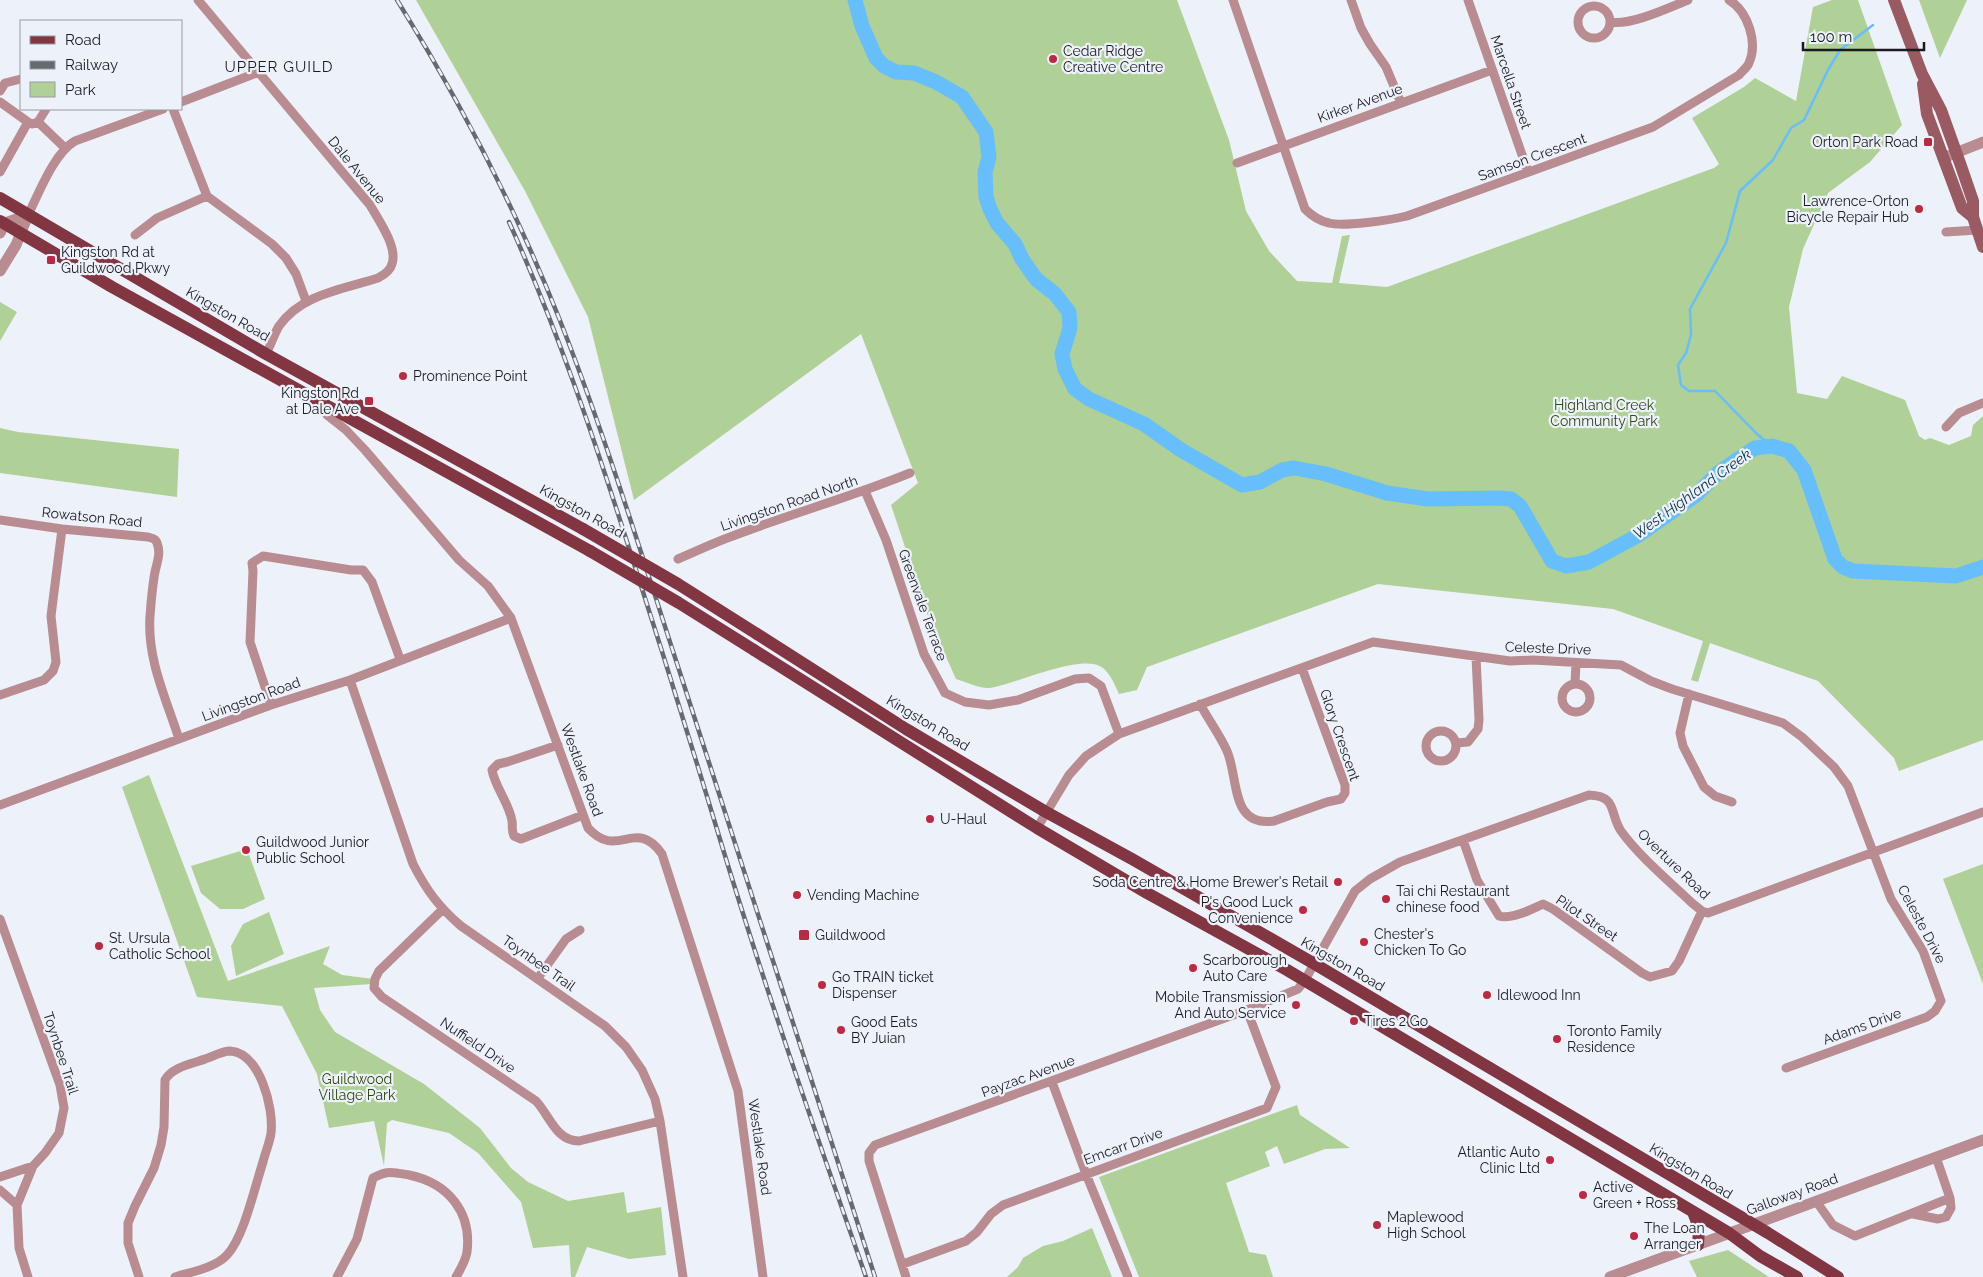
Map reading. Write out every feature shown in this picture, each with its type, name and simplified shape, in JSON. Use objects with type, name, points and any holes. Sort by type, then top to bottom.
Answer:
[{"type":"main road","points":[[1894,0],[1922,74],[1941,110],[1973,201],[1973,217],[1983,246]]},
{"type":"main road","points":[[1922,74],[1927,114],[1962,208],[1973,217]]},
{"type":"main road","name":"Kingston Road","points":[[0,198],[266,354],[583,529],[678,584],[906,729],[1046,812],[1313,963],[1838,1277]]},
{"type":"main road","points":[[2,226],[21,233],[112,287],[590,551],[754,650],[1037,828],[1147,893],[1305,980],[1729,1233],[1760,1256],[1797,1277]]},
{"type":"main road","points":[[1693,1212],[1698,1228],[1698,1245]]},
{"type":"street","name":"Dale Avenue","points":[[198,0],[370,205],[382,225],[392,249],[392,264],[387,273],[378,278],[306,301],[291,311],[278,327],[266,354]]},
{"type":"street","name":"Samson Crescent","points":[[1233,0],[1282,146],[1306,209],[1315,218],[1331,224],[1397,218],[1653,127],[1739,75],[1748,65],[1752,54],[1752,39],[1743,15],[1735,4],[1729,0]]},
{"type":"street","points":[[1351,0],[1361,28],[1386,67],[1401,102]]},
{"type":"street","name":"Marcella Street","points":[[1468,0],[1528,172]]},
{"type":"street","points":[[1610,22],[1617,23],[1630,20],[1688,0]]},
{"type":"street","name":"Kirker Avenue","points":[[1237,163],[1492,70]]},
{"type":"street","points":[[182,102],[259,72]]},
{"type":"street","points":[[0,91],[5,83],[20,79]]},
{"type":"street","points":[[0,102],[32,124],[38,122],[45,110]]},
{"type":"street","points":[[0,271],[21,233],[28,214],[65,148],[75,141],[160,110]]},
{"type":"street","points":[[173,110],[207,196],[272,244],[286,258],[296,274],[306,301]]},
{"type":"street","points":[[0,172],[4,154],[28,122]]},
{"type":"street","points":[[38,122],[65,148]]},
{"type":"street","points":[[1943,158],[1983,142]]},
{"type":"street","points":[[135,235],[157,218],[207,196]]},
{"type":"street","points":[[2,226],[28,214]]},
{"type":"street","points":[[1946,232],[1977,230]]},
{"type":"street","name":"Westlake Road","points":[[319,400],[327,415],[346,430],[365,450],[459,560],[488,586],[511,618],[588,828],[596,837],[605,841],[615,842],[634,837],[642,838],[655,844],[662,854],[738,1091],[763,1277]]},
{"type":"street","points":[[1946,426],[1959,413],[1983,403]]},
{"type":"street","name":"Livingston Road North","points":[[678,559],[731,536],[845,496],[865,491],[910,472]]},
{"type":"street","name":"Greenvale Terrace","points":[[865,491],[886,540],[924,654],[945,693],[965,702],[989,705],[1018,700],[1075,679],[1089,678],[1101,686],[1119,734]]},
{"type":"street","name":"Rowatson Road","points":[[0,520],[154,539],[157,543],[159,556],[152,595],[151,646],[155,670],[179,739]]},
{"type":"street","points":[[0,695],[44,680],[54,671],[56,662],[51,616],[62,529]]},
{"type":"street","points":[[271,706],[250,642],[252,564],[263,556],[351,570],[363,570],[372,582],[400,659]]},
{"type":"street","name":"Livingston Road","points":[[0,805],[271,706],[350,680],[400,659],[511,618]]},
{"type":"street","name":"Celeste Drive","points":[[1037,828],[1069,775],[1086,756],[1119,734],[1373,642],[1510,661],[1533,660],[1621,665],[1651,681],[1770,718],[1793,729],[1843,777],[1875,852],[1891,899],[1912,931],[1928,963],[1941,1002]]},
{"type":"street","points":[[1456,743],[1468,742],[1478,729],[1476,657]]},
{"type":"street","points":[[1575,684],[1576,663]]},
{"type":"street","name":"Glory Crescent","points":[[1200,704],[1227,751],[1239,804],[1254,819],[1266,822],[1274,821],[1327,802],[1341,799],[1345,793],[1346,785],[1302,668]]},
{"type":"street","name":"Toynbee Trail","points":[[350,680],[414,864],[425,888],[442,910],[461,926],[606,1026],[626,1047],[642,1070],[655,1099],[660,1121],[684,1277]]},
{"type":"street","points":[[1689,694],[1680,732],[1683,746],[1704,787],[1715,796],[1732,802]]},
{"type":"street","points":[[558,745],[498,764],[492,770],[493,778],[498,785],[512,822],[511,830],[514,836],[520,839],[583,815]]},
{"type":"street","name":"Overture Road","points":[[1305,980],[1355,891],[1370,879],[1400,862],[1589,795],[1601,795],[1610,802],[1620,829],[1630,841],[1702,911],[1708,913],[1983,812]]},
{"type":"street","name":"Pilot Street","points":[[1463,840],[1477,880],[1499,916],[1503,918],[1543,904],[1553,909],[1650,977],[1672,971],[1679,961],[1702,911]]},
{"type":"street","name":"Nuffield Drive","points":[[442,910],[388,962],[375,979],[374,988],[382,997],[536,1101],[547,1114],[558,1133],[570,1141],[579,1141],[660,1121]]},
{"type":"street","name":"Toynbee Trail","points":[[0,919],[60,1085],[64,1108],[59,1133],[45,1154],[33,1166],[18,1205],[19,1248],[28,1277]]},
{"type":"street","points":[[538,978],[566,939],[580,930]]},
{"type":"street","name":"Payzac Avenue","points":[[902,1264],[869,1161],[871,1149],[875,1145],[1247,1010],[1298,989],[1305,980]]},
{"type":"street","name":"Adams Drive","points":[[1786,1068],[1927,1017],[1935,1011],[1941,1002]]},
{"type":"street","name":"Emcarr Drive","points":[[902,1264],[966,1241],[977,1232],[991,1214],[1003,1205],[1267,1108],[1276,1088],[1247,1010]]},
{"type":"street","points":[[139,1277],[128,1243],[128,1230],[130,1215],[154,1168],[161,1144],[164,1127],[165,1080],[168,1075],[176,1070],[228,1051],[242,1054],[253,1065],[266,1091],[270,1111],[271,1133],[239,1235],[227,1255],[209,1266],[175,1277]]},
{"type":"street","points":[[1052,1082],[1086,1174],[1128,1277]]},
{"type":"street","name":"Galloway Road","points":[[1610,1277],[1983,1140]]},
{"type":"street","points":[[1913,1214],[1938,1220],[1946,1217],[1951,1208],[1950,1198],[1936,1157]]},
{"type":"street","points":[[0,1177],[33,1166]]},
{"type":"street","points":[[337,1277],[357,1239],[372,1178],[384,1172],[421,1178],[434,1183],[452,1196],[466,1226],[467,1253],[456,1277]]},
{"type":"street","points":[[0,1190],[18,1205]]},
{"type":"street","points":[[1816,1201],[1833,1225],[1856,1236],[1950,1198]]},
{"type":"street","points":[[902,1264],[906,1277]]},
{"type":"green space","name":"Highland Creek Community Park","points":[[416,0],[1177,0],[1229,140],[1246,211],[1269,251],[1297,281],[1332,283],[1342,236],[1350,235],[1339,283],[1387,287],[1714,168],[1719,164],[1692,118],[1744,87],[1755,78],[1796,101],[1813,7],[1832,0],[1858,0],[1902,125],[1870,162],[1828,193],[1803,249],[1789,307],[1797,393],[1827,399],[1842,376],[1905,400],[1919,436],[1925,440],[1930,438],[1949,445],[1971,436],[1973,425],[1983,416],[1983,740],[1899,771],[1894,758],[1818,681],[1710,643],[1698,682],[1691,680],[1703,641],[1613,609],[1378,584],[1147,667],[1137,690],[1119,694],[1106,671],[1093,664],[1065,666],[990,688],[956,679],[929,619],[891,505],[918,483],[861,334],[634,500],[588,317],[525,191]]},
{"type":"green space","points":[[1919,0],[1967,0],[1940,58]]},
{"type":"green space","points":[[0,302],[17,312],[0,341]]},
{"type":"green space","points":[[0,428],[18,432],[179,449],[177,497],[0,473]]},
{"type":"green space","name":"Guildwood Village Park","points":[[149,775],[228,981],[330,946],[323,964],[342,975],[373,979],[372,984],[314,988],[320,1010],[335,1032],[424,1084],[480,1128],[511,1168],[528,1182],[568,1201],[624,1192],[627,1213],[661,1207],[666,1255],[629,1259],[587,1247],[575,1277],[571,1277],[569,1245],[533,1248],[521,1202],[478,1153],[449,1133],[392,1120],[387,1123],[384,1166],[374,1121],[329,1128],[317,1074],[282,1006],[197,997],[122,787]]},
{"type":"green space","points":[[247,849],[265,899],[243,909],[220,909],[201,893],[191,866]]},
{"type":"green space","points":[[1983,864],[1983,984],[1943,879]]},
{"type":"green space","points":[[269,912],[284,954],[236,976],[231,946],[243,924]]},
{"type":"green space","points":[[1297,1105],[1300,1115],[1350,1148],[1325,1149],[1284,1164],[1277,1146],[1265,1152],[1270,1166],[1226,1183],[1249,1252],[1266,1255],[1273,1277],[1139,1277],[1099,1177]]},
{"type":"green space","points":[[1092,1228],[1112,1277],[1007,1277],[1018,1267],[1023,1258],[1043,1246],[1063,1241]]},
{"type":"green space","points":[[1728,1250],[1769,1277],[1697,1277],[1689,1261]]},
{"type":"waterway","name":"West Highland Creek","points":[[855,0],[862,26],[876,58],[884,66],[896,72],[914,73],[936,82],[962,97],[986,132],[989,157],[985,172],[986,197],[990,209],[997,223],[1015,244],[1022,259],[1036,279],[1055,294],[1069,312],[1070,328],[1062,354],[1065,369],[1075,389],[1089,399],[1144,424],[1181,450],[1242,485],[1260,482],[1282,470],[1294,468],[1326,474],[1387,493],[1428,499],[1511,499],[1520,506],[1552,561],[1566,566],[1589,562],[1637,536],[1696,495],[1718,473],[1737,460],[1755,448],[1772,446],[1789,451],[1804,470],[1835,559],[1843,567],[1853,571],[1956,576],[1983,567]]},
{"type":"waterway","points":[[1772,446],[1758,435],[1715,391],[1689,391],[1681,385],[1678,365],[1686,353],[1691,335],[1690,309],[1726,243],[1740,191],[1773,160],[1791,128],[1804,120],[1828,70],[1840,50],[1873,25]]},
{"type":"railway","points":[[397,0],[443,77],[505,195],[542,277],[576,363],[639,545],[875,1277]]},
{"type":"railway","points":[[509,222],[527,262],[574,383],[663,656],[736,892],[809,1113],[866,1277]]},
{"type":"place","name":"Cedar Ridge Creative Centre","points":[[1053,59]]},
{"type":"place","name":"Orton Park Road","points":[[1928,142]]},
{"type":"place","name":"Lawrence-Orton Bicycle Repair Hub","points":[[1919,209]]},
{"type":"place","name":"Kingston Rd at Guildwood Pkwy","points":[[51,260]]},
{"type":"place","name":"Prominence Point","points":[[403,376]]},
{"type":"place","name":"Kingston Rd at Dale Ave","points":[[369,401]]},
{"type":"place","name":"U-Haul","points":[[930,819]]},
{"type":"place","name":"Guildwood Junior Public School","points":[[246,850]]},
{"type":"place","name":"Soda Centre & Home Brewer's Retail","points":[[1338,882]]},
{"type":"place","name":"Vending Machine","points":[[797,895]]},
{"type":"place","name":"Tai chi Restaurant chinese food","points":[[1386,899]]},
{"type":"place","name":"P's Good Luck Convenience","points":[[1303,910]]},
{"type":"place","name":"Guildwood","points":[[804,935]]},
{"type":"place","name":"Chester's Chicken To Go","points":[[1364,942]]},
{"type":"place","name":"St. Ursula Catholic School","points":[[99,946]]},
{"type":"place","name":"Scarborough Auto Care","points":[[1193,968]]},
{"type":"place","name":"Go TRAIN ticket Dispenser","points":[[822,985]]},
{"type":"place","name":"Idlewood Inn","points":[[1487,995]]},
{"type":"place","name":"Mobile Transmission And Auto Service","points":[[1296,1005]]},
{"type":"place","name":"Tires 2 Go","points":[[1354,1021]]},
{"type":"place","name":"Good Eats BY Juian","points":[[841,1030]]},
{"type":"place","name":"Toronto Family Residence","points":[[1557,1039]]},
{"type":"place","name":"Atlantic Auto Clinic Ltd","points":[[1550,1160]]},
{"type":"place","name":"Active Green + Ross","points":[[1583,1195]]},
{"type":"place","name":"Maplewood High School","points":[[1377,1225]]},
{"type":"place","name":"The Loan Arranger","points":[[1634,1236]]},
{"type":"district","name":"UPPER GUILD","points":[[279,67]]}]
